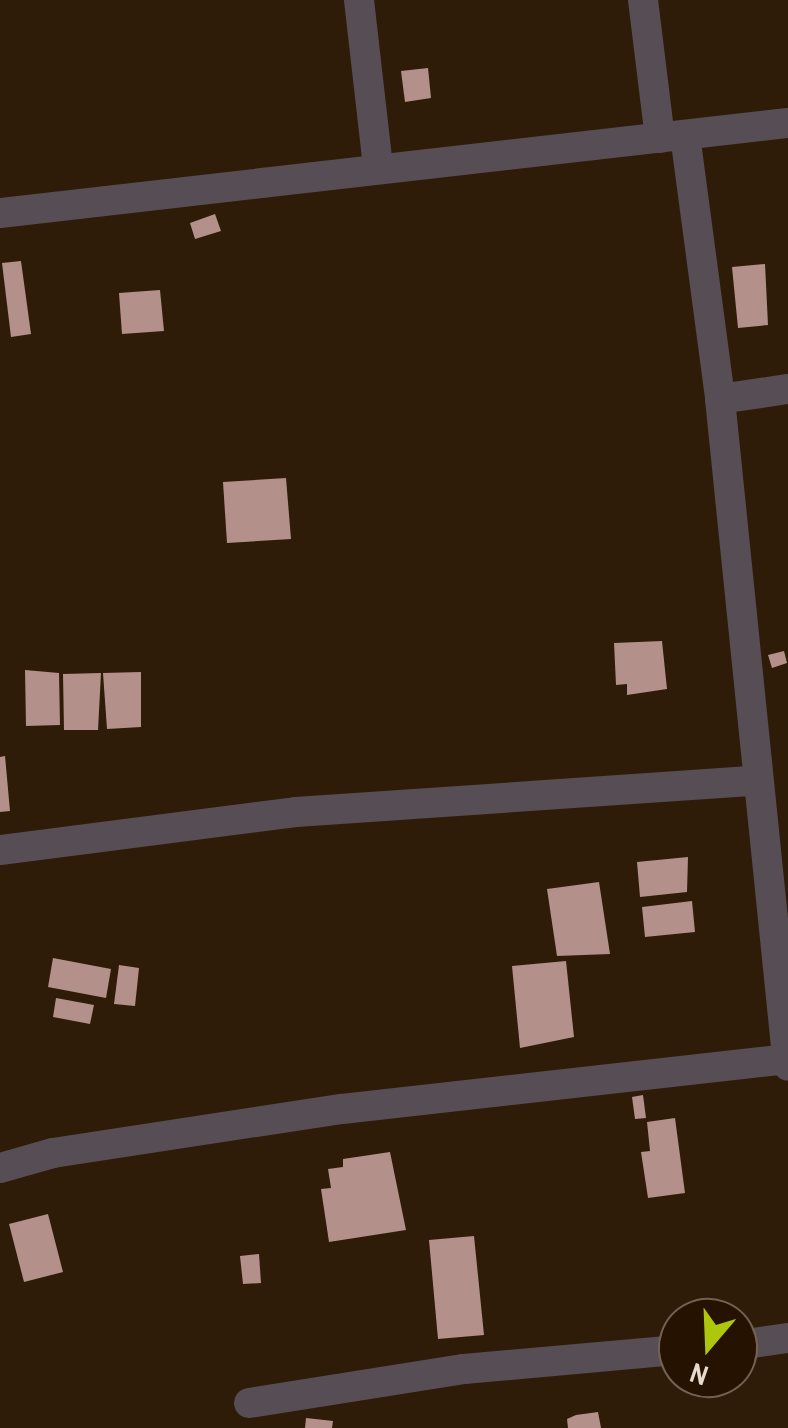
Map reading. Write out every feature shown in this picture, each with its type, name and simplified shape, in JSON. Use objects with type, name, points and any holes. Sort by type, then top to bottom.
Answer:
[{"type":"street","points":[[359,0],[378,167]]},
{"type":"street","points":[[0,1168],[53,1154],[342,1109],[787,1062],[754,781],[720,399],[643,0]]},
{"type":"street","points":[[0,213],[788,123]]},
{"type":"street","points":[[720,399],[788,390]]},
{"type":"street","points":[[0,850],[296,812],[754,781]]},
{"type":"street","points":[[758,1342],[788,1338]]},
{"type":"street","points":[[249,1403],[464,1369],[658,1352]]},
{"type":"building","points":[[428,68],[431,98],[405,102],[401,71]]},
{"type":"building","points":[[215,214],[221,231],[195,239],[190,223]]},
{"type":"building","points":[[21,261],[31,334],[11,337],[2,263]]},
{"type":"building","points":[[765,264],[768,325],[738,328],[732,267]]},
{"type":"building","points":[[160,290],[164,331],[122,334],[119,293]]},
{"type":"building","points":[[286,478],[291,539],[227,543],[223,482]]},
{"type":"building","points":[[662,641],[667,689],[627,695],[627,684],[616,685],[614,643]]},
{"type":"building","points":[[784,651],[787,663],[772,668],[768,655]]},
{"type":"building","points":[[25,670],[59,673],[60,725],[26,726]]},
{"type":"building","points":[[141,672],[141,727],[107,729],[103,673]]},
{"type":"building","points":[[101,673],[98,730],[64,730],[63,674]]},
{"type":"building","points":[[5,756],[10,811],[0,812],[0,757]]},
{"type":"building","points":[[688,857],[687,892],[640,897],[637,862]]},
{"type":"building","points":[[599,882],[610,954],[557,956],[547,889]]},
{"type":"building","points":[[692,901],[695,932],[645,937],[642,907]]},
{"type":"building","points":[[53,958],[111,969],[106,998],[48,987]]},
{"type":"building","points":[[566,961],[574,1037],[520,1048],[512,966]]},
{"type":"building","points":[[119,965],[139,968],[135,1006],[114,1004]]},
{"type":"building","points":[[56,998],[94,1005],[90,1024],[53,1017]]},
{"type":"building","points":[[643,1095],[646,1118],[635,1119],[632,1097]]},
{"type":"building","points":[[675,1118],[685,1193],[648,1198],[641,1152],[650,1151],[647,1122]]},
{"type":"building","points":[[390,1152],[406,1230],[329,1242],[321,1189],[331,1188],[328,1169],[343,1167],[343,1159]]},
{"type":"building","points":[[48,1214],[63,1272],[24,1282],[9,1224]]},
{"type":"building","points":[[474,1236],[484,1335],[438,1339],[429,1240]]},
{"type":"building","points":[[259,1254],[261,1283],[243,1284],[240,1256]]},
{"type":"building","points":[[598,1412],[601,1428],[568,1428],[567,1419]]},
{"type":"building","points":[[306,1418],[333,1421],[332,1428],[305,1428]]}]
